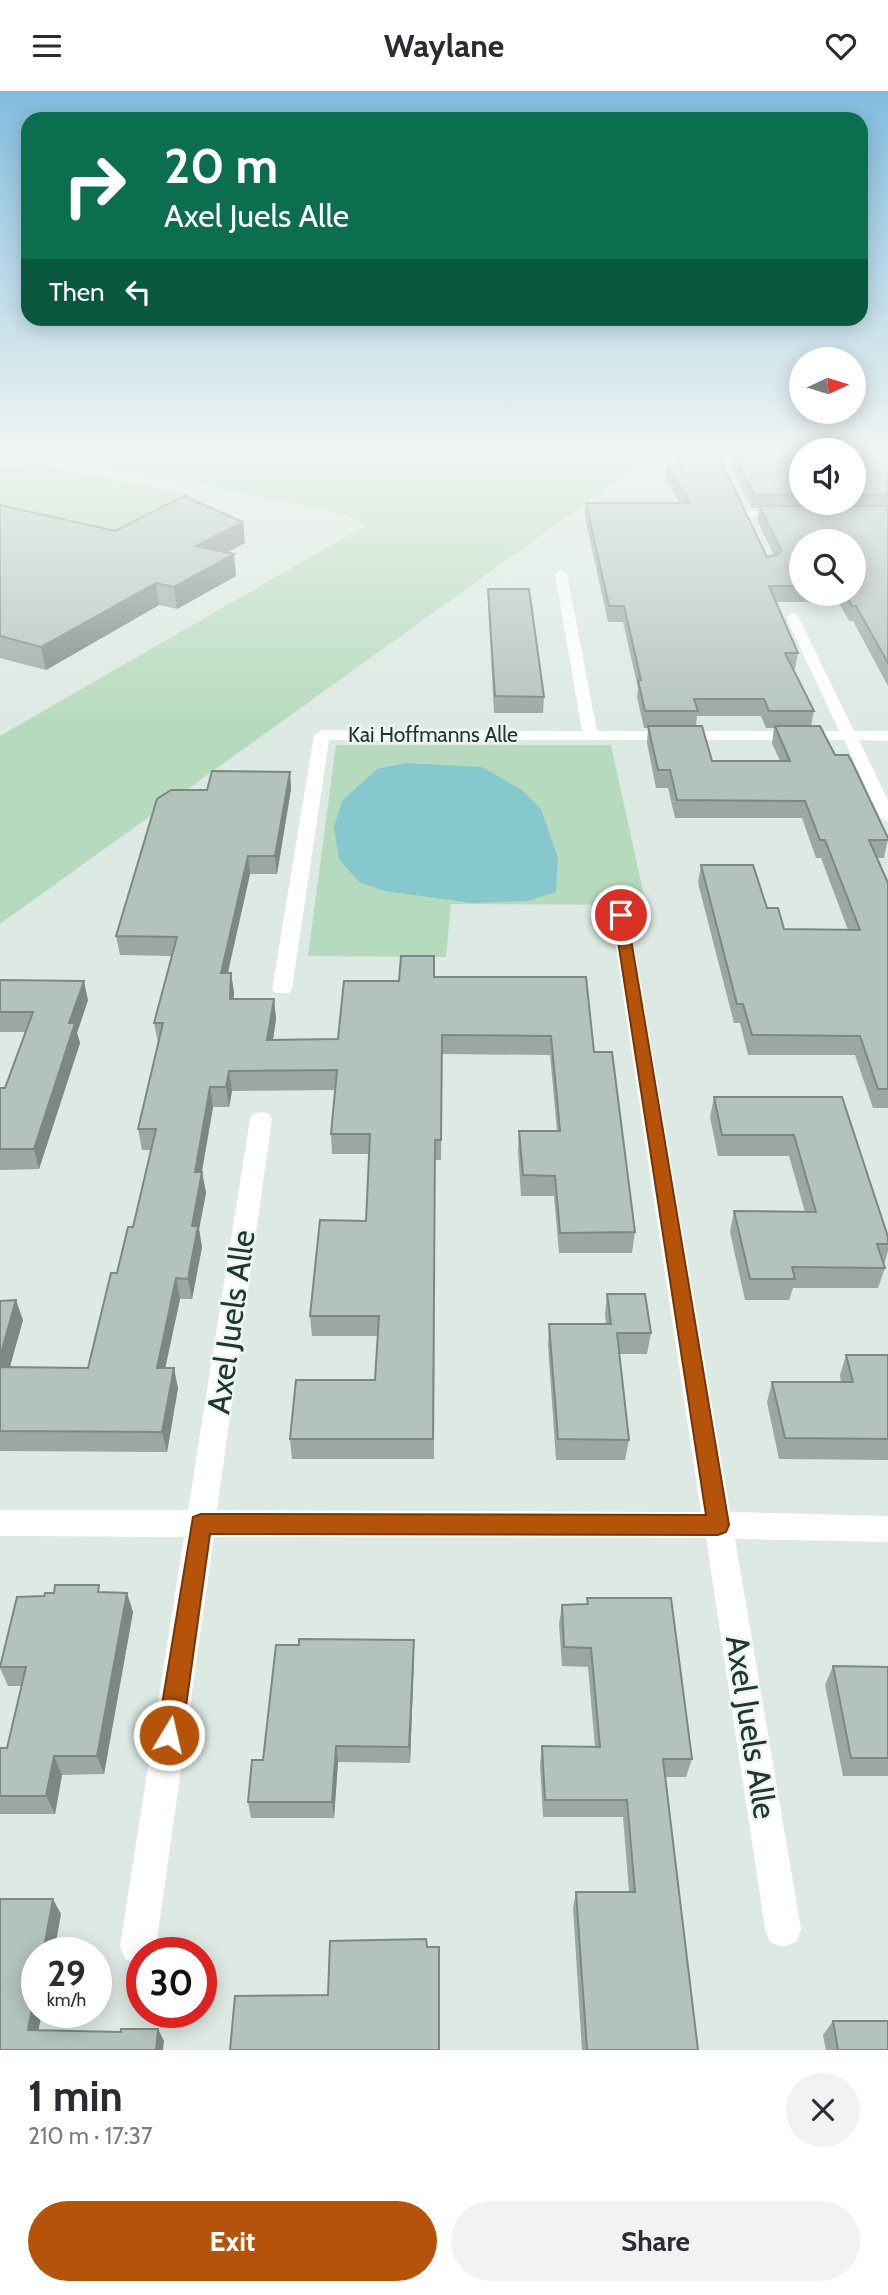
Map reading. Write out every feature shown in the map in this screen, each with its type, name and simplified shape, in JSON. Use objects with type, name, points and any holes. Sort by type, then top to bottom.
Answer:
[{"type":"street","points":[[561,574],[590,736]]},
{"type":"street","points":[[792,617],[888,817]]},
{"type":"street","name":"Kai Hoffmanns Alle","points":[[282,989],[322,735],[888,736]]},
{"type":"street","name":"Axel Juels Alle","points":[[621,915],[783,1929]]},
{"type":"street","name":"Axel Juels Alle","points":[[139,1937],[261,1119]]},
{"type":"street","points":[[0,1523],[718,1525],[888,1529]]},
{"type":"green space","points":[[336,542],[531,542],[0,924],[0,736]]},
{"type":"green space","points":[[336,745],[611,745],[646,905],[451,904],[446,957],[308,956]]},
{"type":"water","points":[[405,763],[482,767],[522,790],[541,809],[558,858],[556,892],[527,901],[471,903],[385,891],[359,882],[339,859],[334,827],[342,801],[377,769]]},
{"type":"building","points":[[0,542],[203,542],[196,546],[234,554],[174,587],[156,583],[41,647],[0,636]]},
{"type":"building","points":[[595,542],[760,542],[767,557],[779,554],[781,550],[777,542],[789,542],[789,586],[769,586],[798,653],[785,653],[814,711],[769,711],[764,699],[694,699],[698,711],[645,711],[638,680],[641,680],[624,606],[609,606]]},
{"type":"building","points":[[866,542],[888,542],[888,663],[856,606],[866,606]]},
{"type":"building","points":[[488,589],[529,589],[544,697],[495,696]]},
{"type":"building","points":[[648,726],[702,726],[712,761],[790,761],[775,726],[820,726],[835,755],[848,755],[888,838],[869,840],[888,883],[888,1089],[878,1089],[860,1036],[752,1035],[743,1004],[737,1004],[701,865],[753,865],[767,908],[778,908],[784,929],[860,930],[825,840],[820,840],[805,801],[677,800],[670,770],[658,770]]},
{"type":"building","points":[[212,771],[290,772],[275,856],[248,856],[221,973],[231,973],[230,999],[274,999],[267,1040],[338,1039],[344,981],[399,981],[401,956],[434,956],[434,977],[586,977],[594,1052],[612,1052],[635,1232],[560,1233],[555,1176],[523,1175],[519,1131],[560,1131],[551,1036],[442,1035],[441,1140],[435,1140],[433,1439],[290,1439],[296,1380],[375,1380],[379,1316],[310,1316],[320,1220],[366,1221],[370,1134],[331,1134],[337,1070],[229,1071],[226,1087],[210,1087],[195,1172],[202,1172],[192,1226],[198,1226],[188,1279],[176,1278],[157,1368],[174,1368],[162,1432],[0,1431],[0,1367],[88,1368],[111,1273],[117,1273],[128,1227],[133,1227],[156,1129],[138,1129],[163,1023],[154,1023],[177,937],[116,936],[157,799],[171,790],[207,790]]},
{"type":"building","points":[[0,980],[84,981],[69,1023],[75,1023],[34,1149],[0,1149],[0,1088],[5,1088],[33,1012],[0,1012]]},
{"type":"building","points":[[714,1097],[842,1097],[888,1237],[888,1244],[877,1244],[885,1268],[792,1267],[795,1279],[750,1279],[734,1211],[816,1212],[794,1135],[722,1135]]},
{"type":"building","points":[[607,1294],[645,1294],[651,1333],[617,1333],[629,1440],[558,1439],[549,1324],[611,1324]]},
{"type":"building","points":[[16,1300],[0,1357],[0,1301]]},
{"type":"building","points":[[846,1355],[888,1355],[888,1439],[785,1438],[772,1382],[853,1382]]},
{"type":"building","points":[[55,1585],[99,1585],[98,1592],[127,1593],[97,1756],[54,1756],[46,1796],[0,1796],[0,1748],[7,1748],[26,1667],[0,1667],[17,1597],[54,1593]]},
{"type":"building","points":[[587,1598],[671,1598],[692,1759],[663,1759],[698,2050],[587,2050],[576,1892],[635,1892],[627,1800],[545,1800],[542,1746],[600,1747],[591,1648],[564,1647],[562,1605],[588,1604]]},
{"type":"building","points":[[299,1639],[414,1640],[409,1747],[336,1746],[332,1802],[248,1802],[252,1760],[263,1760],[276,1645],[299,1645]]},
{"type":"building","points":[[833,1666],[888,1667],[888,1758],[851,1758]]},
{"type":"building","points":[[0,1899],[53,1899],[46,1937],[21,1937],[21,2028],[121,2032],[121,2029],[158,2029],[156,2050],[0,2050]]},
{"type":"building","points":[[426,1939],[427,1947],[439,1947],[439,2050],[230,2050],[235,1996],[328,1995],[330,1941]]},
{"type":"building","points":[[833,2021],[888,2021],[888,2050],[838,2050]]},
{"type":"route","points":[[169,1735],[201,1524],[718,1525],[621,915]]}]
